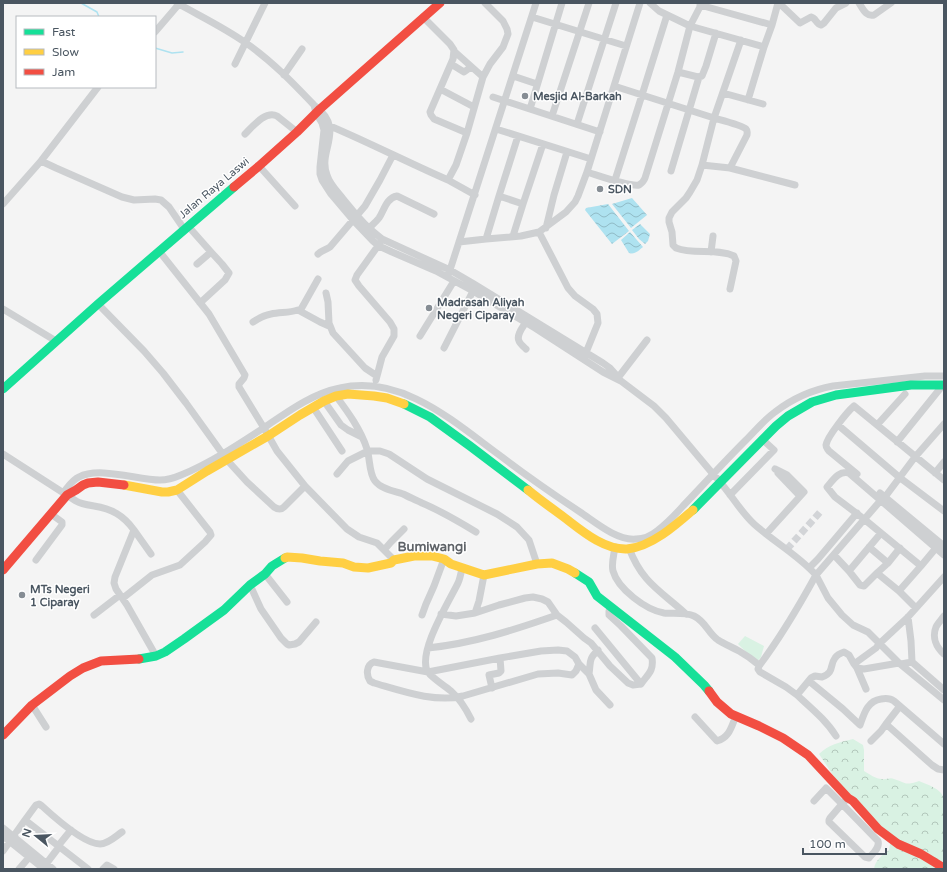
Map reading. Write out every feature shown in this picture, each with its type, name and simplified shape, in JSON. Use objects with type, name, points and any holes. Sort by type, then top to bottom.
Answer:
[{"type":"street","points":[[235,64],[265,3]]},
{"type":"street","name":"Jalan Raya Laswi","points":[[3,389],[186,227],[258,166],[296,132],[317,109],[440,3]]},
{"type":"street","points":[[448,180],[456,165],[467,133],[483,77],[490,64],[503,47],[507,38],[508,31],[503,21],[485,3]]},
{"type":"street","points":[[420,336],[450,276],[459,242],[536,3]]},
{"type":"street","points":[[530,109],[562,3]]},
{"type":"street","points":[[552,116],[589,3]]},
{"type":"street","points":[[577,124],[616,3]]},
{"type":"street","points":[[459,242],[521,236],[542,230],[566,212],[575,202],[587,172],[640,3]]},
{"type":"street","points":[[650,3],[659,11],[690,26],[764,47]]},
{"type":"street","points":[[748,100],[779,3],[800,23],[811,17],[820,25],[824,23],[836,8],[846,3]]},
{"type":"street","points":[[859,3],[866,14],[872,16],[891,3]]},
{"type":"street","points":[[156,31],[178,4],[219,26],[263,56],[284,74],[317,109],[330,126],[448,180],[475,195]]},
{"type":"street","points":[[587,172],[635,185],[644,181],[678,72],[690,26],[701,4],[772,25]]},
{"type":"street","points":[[615,180],[667,15]]},
{"type":"street","points":[[423,17],[450,44],[455,52],[483,77]]},
{"type":"street","points":[[532,18],[626,46]]},
{"type":"street","points":[[671,171],[699,77],[702,76],[704,71],[716,33]]},
{"type":"street","points":[[730,289],[736,261],[733,255],[675,248],[669,218],[672,212],[686,198],[693,187],[702,165],[714,118],[741,40]]},
{"type":"street","points":[[284,74],[302,49]]},
{"type":"street","points":[[455,52],[430,110],[431,115],[436,120],[467,133]]},
{"type":"street","points":[[451,64],[464,72],[471,66]]},
{"type":"street","points":[[678,72],[699,77]]},
{"type":"street","points":[[513,76],[537,84]]},
{"type":"street","points":[[614,86],[745,128],[747,132],[746,138],[730,168]]},
{"type":"street","points":[[3,204],[41,161],[97,88]]},
{"type":"street","points":[[440,89],[474,107]]},
{"type":"street","points":[[723,94],[763,104]]},
{"type":"street","points":[[493,97],[600,132]]},
{"type":"street","points":[[317,109],[324,130],[324,140],[320,163],[321,177],[331,194],[355,218],[369,228],[381,242]]},
{"type":"street","points":[[245,134],[265,116],[271,114],[277,116],[296,132]]},
{"type":"street","points":[[330,126],[325,172],[332,185],[366,234],[450,276],[585,355],[608,366],[619,379],[654,406],[674,427],[753,523],[787,549],[816,575],[828,598],[842,615],[853,625],[868,632],[900,663],[944,700]]},
{"type":"street","points":[[496,128],[591,159]]},
{"type":"street","points":[[486,239],[518,136]]},
{"type":"street","points":[[514,236],[543,144]]},
{"type":"street","points":[[567,152],[542,230],[568,288],[575,296],[593,309],[596,314],[598,323],[585,355]]},
{"type":"street","points":[[318,254],[330,247],[371,197],[393,155]]},
{"type":"street","points":[[41,161],[124,198],[134,200],[155,198],[161,200],[169,207],[222,264],[228,273],[225,280],[200,303]]},
{"type":"street","points":[[702,165],[730,168],[795,185]]},
{"type":"street","points":[[258,166],[295,206]]},
{"type":"street","points":[[369,228],[378,219],[393,196],[403,198],[434,214]]},
{"type":"street","points":[[499,196],[523,204]]},
{"type":"street","points":[[711,252],[713,236]]},
{"type":"street","points":[[375,391],[382,357],[394,336],[394,329],[390,322],[355,280],[381,242]]},
{"type":"street","points":[[159,251],[216,325],[245,375],[239,384],[239,387],[277,451],[305,486],[347,529],[360,537],[377,543],[394,560]]},
{"type":"street","points":[[197,264],[211,252]]},
{"type":"street","points":[[450,276],[526,322],[550,334]]},
{"type":"street","points":[[300,311],[318,279]]},
{"type":"street","points":[[444,348],[473,291]]},
{"type":"street","points":[[326,293],[332,333],[361,364],[377,376]]},
{"type":"street","points":[[98,304],[144,350],[186,403],[225,457],[253,488],[277,508],[282,509],[305,486]]},
{"type":"street","points":[[3,309],[56,341]]},
{"type":"street","points":[[253,322],[263,316],[298,310],[315,320],[330,326]]},
{"type":"street","points":[[526,322],[518,338],[526,349]]},
{"type":"street","points":[[619,379],[647,340]]},
{"type":"street","points":[[266,432],[286,413],[319,394],[333,389],[361,385],[387,398],[432,413],[554,502],[564,516],[593,539],[615,547],[629,548],[645,544],[667,532],[702,500],[717,478],[759,435],[774,413],[794,399],[819,389],[833,386],[910,377],[925,376],[944,382]]},
{"type":"street","points":[[759,435],[776,426],[788,416],[812,402],[836,395],[911,384],[944,382]]},
{"type":"street","points":[[897,442],[944,382]]},
{"type":"street","points":[[65,494],[77,490],[83,484],[97,482],[116,485],[120,484],[162,492],[177,490],[225,457],[266,432],[324,401],[336,396],[375,391]]},
{"type":"street","points":[[852,392],[854,406],[944,480]]},
{"type":"street","points":[[877,425],[905,394]]},
{"type":"street","points":[[336,396],[362,437],[368,451],[373,477],[377,484],[424,503],[476,532]]},
{"type":"street","points":[[324,401],[341,425],[362,437]]},
{"type":"street","points":[[854,406],[838,425],[827,443],[826,448],[883,498]]},
{"type":"street","points":[[313,407],[342,452]]},
{"type":"street","points":[[836,736],[831,728],[797,695],[760,672],[758,669],[759,665],[776,642],[805,596],[816,575],[883,498],[915,457],[944,424]]},
{"type":"street","points":[[838,425],[899,477],[944,511]]},
{"type":"street","points":[[730,495],[774,450],[759,435]]},
{"type":"street","points":[[337,474],[348,461],[368,451],[380,451],[389,454],[427,478],[508,520],[529,540],[537,564]]},
{"type":"street","points":[[3,454],[79,503],[103,507],[114,511],[134,530],[151,554]]},
{"type":"street","points":[[3,570],[51,514],[74,480],[80,476],[95,473],[107,473],[154,480],[165,480],[225,457]]},
{"type":"street","points":[[935,473],[944,462]]},
{"type":"street","points":[[921,566],[857,513],[835,497],[827,487],[837,475],[845,472],[852,475],[883,498],[941,544],[944,555]]},
{"type":"street","points":[[554,502],[572,507],[620,536],[631,540],[642,539],[661,528],[696,493],[717,478]]},
{"type":"street","points":[[94,615],[152,575],[180,565],[211,535],[177,490]]},
{"type":"street","points":[[766,534],[800,496]]},
{"type":"street","points":[[564,516],[572,507]]},
{"type":"street","points":[[809,568],[857,513]]},
{"type":"street","points":[[36,560],[62,525],[62,522],[51,514]]},
{"type":"street","points":[[134,530],[114,579],[115,586],[156,656]]},
{"type":"street","points":[[384,550],[394,538],[404,530]]},
{"type":"street","points":[[849,571],[881,533]]},
{"type":"street","points":[[899,591],[941,544]]},
{"type":"street","points":[[615,547],[613,572],[618,582],[638,602],[654,610],[667,613],[686,614],[695,617],[704,623],[716,639],[740,652],[759,665]]},
{"type":"street","points":[[869,547],[888,563]]},
{"type":"street","points":[[629,548],[633,559],[646,579],[686,614]]},
{"type":"street","points":[[818,559],[832,557],[849,571],[860,586],[864,586],[888,563],[900,548]]},
{"type":"street","points":[[3,735],[32,706],[70,676],[83,668],[101,661],[156,656],[172,647],[224,610],[272,566],[287,557],[343,563],[354,567],[368,568],[414,556],[432,556],[444,559],[451,564],[484,575],[537,564],[552,563],[563,566],[589,582],[597,596],[675,657],[704,685],[717,702],[731,714],[783,738],[808,755],[878,841],[878,847],[869,858],[865,857],[829,822],[830,818],[845,801]]},
{"type":"street","points":[[422,615],[444,559]]},
{"type":"street","points":[[462,568],[459,582],[441,614],[432,636],[425,661],[428,672],[457,697],[472,719]]},
{"type":"street","points":[[877,573],[899,591],[916,608]]},
{"type":"street","points":[[265,574],[287,602]]},
{"type":"street","points":[[474,613],[479,601],[484,575]]},
{"type":"street","points":[[856,666],[908,617],[944,577]]},
{"type":"street","points":[[250,585],[261,609],[286,644],[299,642],[316,622]]},
{"type":"street","points":[[441,614],[456,616],[474,613],[517,600],[533,597],[546,600],[557,615],[591,643],[610,666],[628,683],[633,685],[641,684],[650,672],[653,665],[652,658],[609,615],[609,610],[611,608]]},
{"type":"street","points":[[428,648],[449,646],[504,633],[557,615]]},
{"type":"street","points":[[944,616],[937,626],[934,635],[939,649],[944,654]]},
{"type":"street","points":[[908,617],[912,641],[912,662]]},
{"type":"street","points":[[595,628],[641,684]]},
{"type":"street","points":[[589,674],[590,660],[598,650]]},
{"type":"street","points":[[579,664],[576,671],[572,675],[558,673],[538,674],[457,697],[444,698],[414,694],[374,683],[369,679],[368,669],[370,663],[375,662],[428,672],[541,651],[567,651],[575,657],[579,664],[589,674],[596,690],[610,705]]},
{"type":"street","points":[[797,695],[811,678],[815,676],[822,677],[829,673],[832,669],[834,658],[844,652],[849,655],[856,666],[866,689]]},
{"type":"street","points":[[492,688],[489,675],[499,673],[501,670],[500,658]]},
{"type":"street","points":[[856,666],[864,669],[912,662],[944,690]]},
{"type":"street","points":[[809,681],[860,725],[866,710],[875,700],[894,700],[944,744]]},
{"type":"street","points":[[32,706],[46,727]]},
{"type":"street","points":[[871,741],[881,731],[900,706]]},
{"type":"street","points":[[695,717],[717,741],[728,735],[736,716]]},
{"type":"street","points":[[886,724],[932,765],[944,770]]},
{"type":"street","points":[[814,801],[826,788],[845,801],[853,801],[878,829],[898,844],[921,854],[944,868]]},
{"type":"street","points":[[3,851],[25,820],[36,806],[39,805],[71,830],[89,841],[100,844],[107,842],[122,832]]},
{"type":"street","points":[[25,820],[88,869]]},
{"type":"street","points":[[3,828],[11,839],[31,855],[42,867],[52,869]]},
{"type":"street","points":[[42,867],[71,830]]},
{"type":"street","points":[[3,836],[11,839]]},
{"type":"street","points":[[19,869],[31,855]]},
{"type":"street","points":[[103,869],[107,865],[114,869]]},
{"type":"green space","points":[[745,636],[764,646],[761,657],[757,662],[738,644]]},
{"type":"green space","points":[[853,739],[863,745],[864,771],[880,779],[892,778],[908,784],[919,781],[934,787],[940,792],[944,799],[944,869],[874,869],[878,860],[889,850],[891,839],[837,781],[819,754],[830,746]]},
{"type":"water","points":[[632,198],[647,215],[631,228],[612,204]]},
{"type":"water","points":[[608,204],[629,231],[612,244],[585,210],[586,208]]},
{"type":"water","points":[[640,224],[650,234],[648,241],[645,244],[632,230]]},
{"type":"water","points":[[630,232],[643,247],[637,252],[633,253],[629,253],[621,240]]},
{"type":"waterway","points":[[81,3],[97,12],[99,16]]},
{"type":"waterway","points":[[156,48],[172,53],[183,52]]},
{"type":"tunnel","points":[[787,549],[822,510]]},
{"type":"traffic: fast","points":[[3,389],[98,304],[234,187]]},
{"type":"traffic: fast","points":[[693,510],[776,426],[788,416],[812,402],[836,395],[911,385],[944,385]]},
{"type":"traffic: fast","points":[[404,404],[430,417],[528,490]]},
{"type":"traffic: fast","points":[[139,659],[156,656],[165,652],[184,639],[224,610],[272,566],[285,558]]},
{"type":"traffic: fast","points":[[575,573],[589,582],[597,596],[675,657],[709,691]]},
{"type":"traffic: slow","points":[[124,485],[162,492],[177,490],[268,436],[300,415],[336,396],[348,394],[374,396],[387,398],[404,404]]},
{"type":"traffic: slow","points":[[528,490],[586,534],[602,543],[618,548],[627,549],[654,540],[693,510]]},
{"type":"traffic: slow","points":[[285,558],[302,558],[368,568],[414,556],[432,556],[444,559],[451,564],[484,575],[537,564],[552,563],[575,573]]},
{"type":"traffic: jam","points":[[234,187],[440,3]]},
{"type":"traffic: jam","points":[[3,570],[67,495],[88,483],[98,482],[124,485]]},
{"type":"traffic: jam","points":[[3,735],[32,705],[83,668],[101,661],[139,659]]},
{"type":"traffic: jam","points":[[709,691],[717,702],[731,714],[783,738],[808,755],[878,829],[898,844],[921,854],[944,868]]},
{"type":"place","name":"Mesjid Al-Barkah","points":[[525,96]]},
{"type":"place","name":"SDN","points":[[600,189]]},
{"type":"place","name":"Madrasah Aliyah Negeri Ciparay","points":[[429,308]]},
{"type":"place","name":"MTs Negeri 1 Ciparay","points":[[22,595]]},
{"type":"district","name":"Bumiwangi","points":[[432,547]]}]
